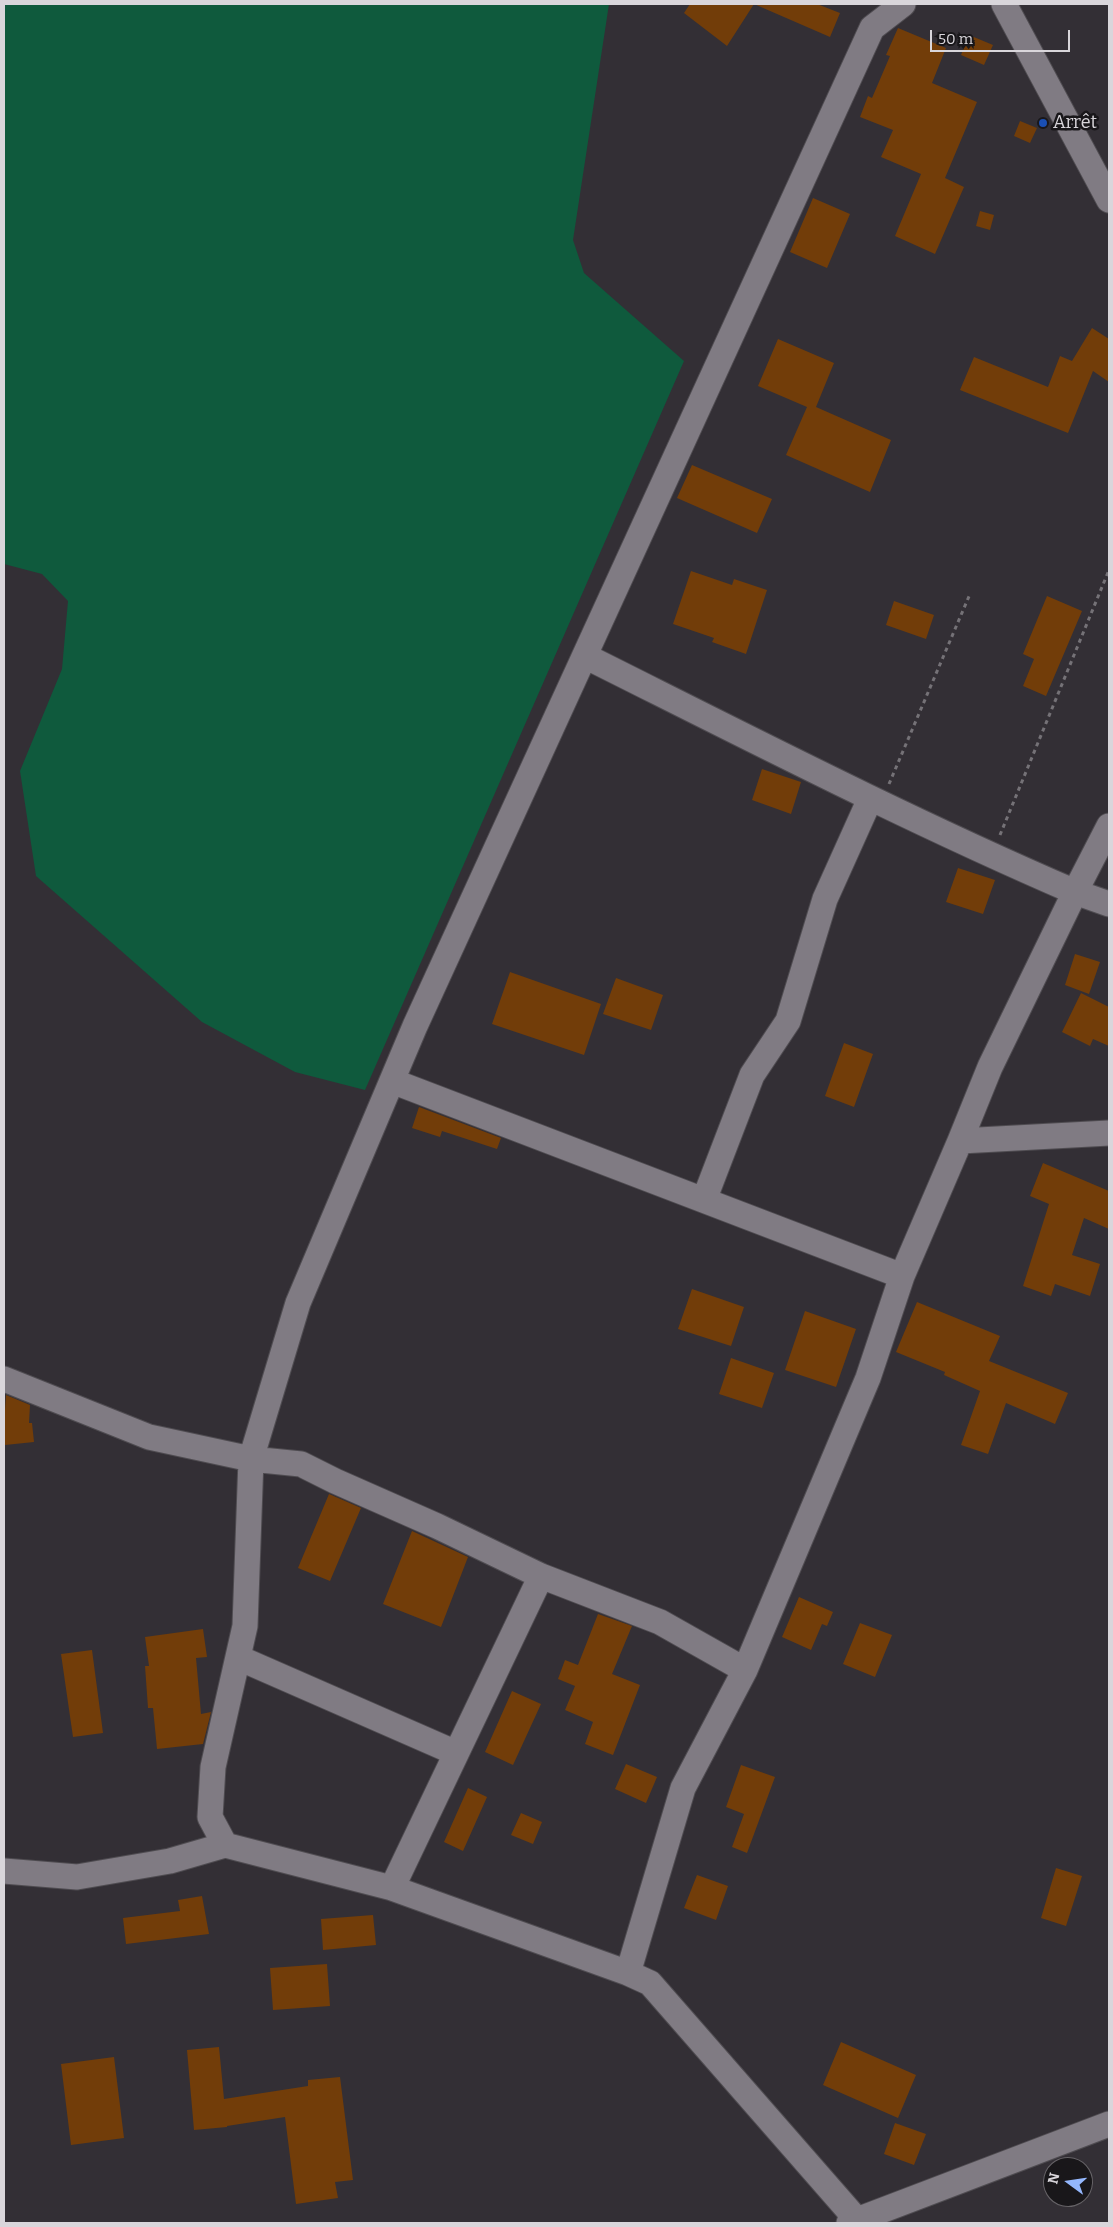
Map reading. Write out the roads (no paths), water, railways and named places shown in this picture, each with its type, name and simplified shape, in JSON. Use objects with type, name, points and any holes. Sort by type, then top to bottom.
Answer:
[{"type":"street","points":[[184,1857],[210,1817],[213,1767],[245,1626],[251,1459],[298,1304],[392,1080],[872,28],[903,4]]},
{"type":"street","points":[[1004,4],[1109,200]]},
{"type":"street","points":[[585,656],[875,801],[992,856],[1075,892],[1109,904]]},
{"type":"street","points":[[704,1200],[752,1075],[788,1021],[826,899],[875,801]]},
{"type":"street","points":[[628,1973],[683,1788],[744,1670],[868,1378],[902,1276],[990,1067],[1109,826]]},
{"type":"street","points":[[392,1080],[902,1276]]},
{"type":"street","points":[[960,1141],[1109,1134]]},
{"type":"street","points":[[4,1379],[149,1437],[251,1459],[301,1464],[335,1482],[437,1526],[541,1576],[660,1622],[744,1670]]},
{"type":"street","points":[[392,1888],[541,1576]]},
{"type":"street","points":[[238,1658],[456,1754]]},
{"type":"street","points":[[210,1817],[225,1845]]},
{"type":"street","points":[[4,1871],[77,1877],[184,1857],[225,1845],[392,1888],[628,1973],[650,1983],[854,2222],[1109,2124]]},
{"type":"place","name":"Arrêt","points":[[1043,123]]}]
